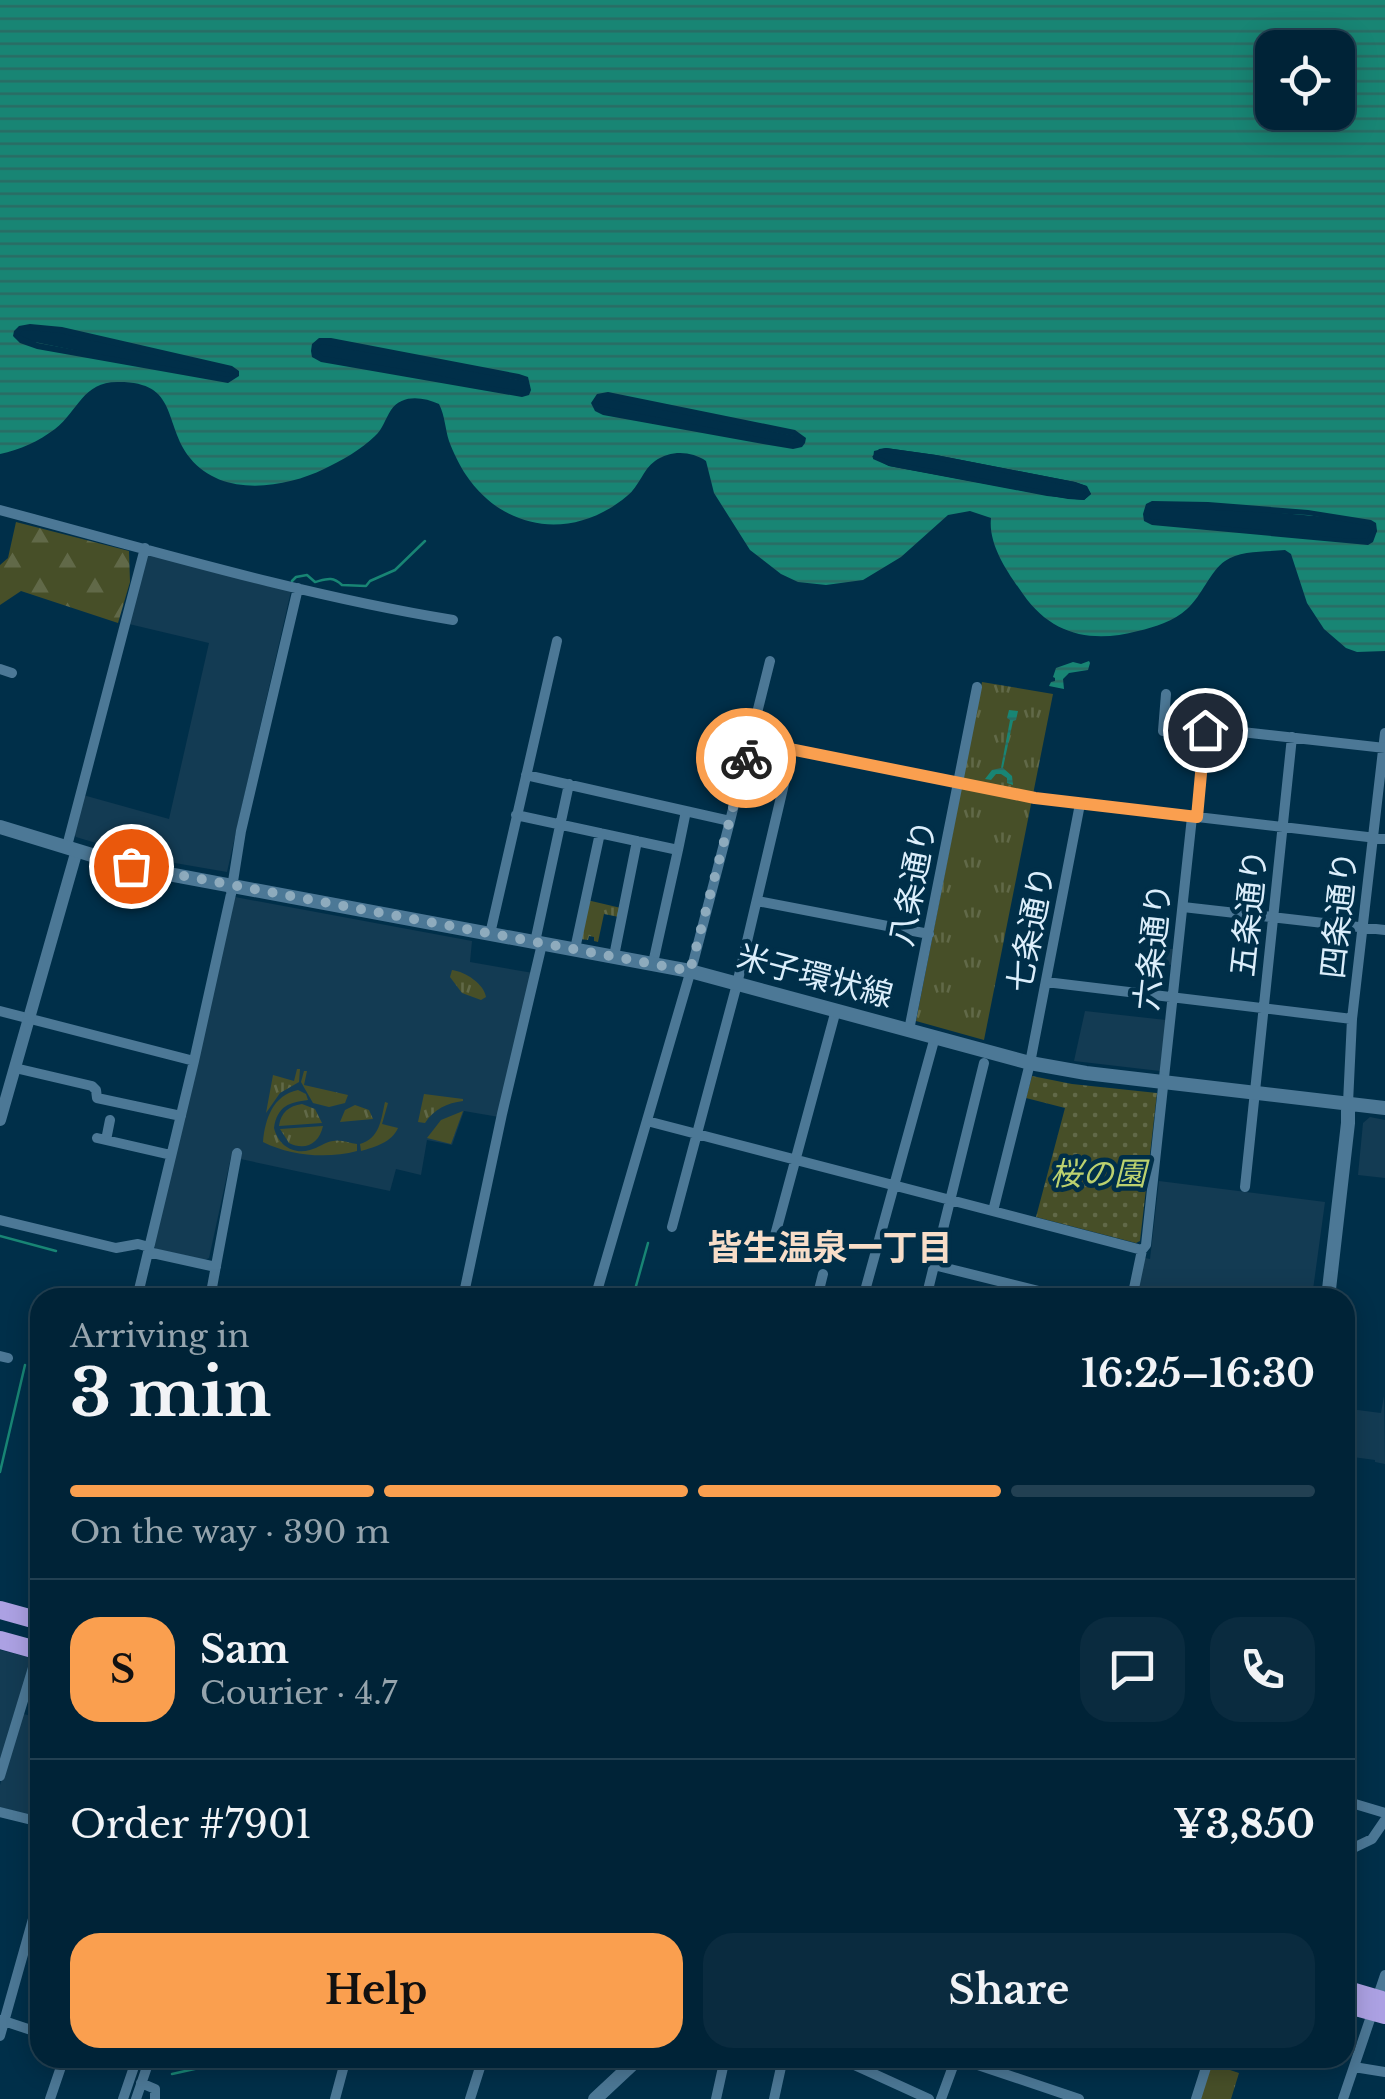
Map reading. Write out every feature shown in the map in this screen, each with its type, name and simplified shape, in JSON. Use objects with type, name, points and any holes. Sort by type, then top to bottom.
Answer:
[{"type":"highway","points":[[0,1610],[30,1618]]},
{"type":"highway","points":[[0,1640],[30,1646]]},
{"type":"highway","points":[[1355,1994],[1380,2007]]},
{"type":"highway","points":[[1355,2005],[1380,2007]]},
{"type":"main road","name":"米子環状線","points":[[0,827],[131,866],[690,971],[1030,1063],[1086,1074],[1385,1108]]},
{"type":"main road","points":[[1329,1288],[1348,1103]]},
{"type":"main road","points":[[594,2099],[628,2068]]},
{"type":"street","points":[[0,510],[298,588],[453,620]]},
{"type":"street","points":[[0,1120],[29,1019],[145,548]]},
{"type":"street","points":[[139,1288],[194,1061],[241,831],[298,588]]},
{"type":"street","points":[[490,934],[557,640]]},
{"type":"street","points":[[599,1288],[690,971],[770,661]]},
{"type":"street","points":[[0,669],[12,673]]},
{"type":"street","name":"八条通り","points":[[909,1030],[978,686]]},
{"type":"street","points":[[1166,694],[1163,731],[1292,737],[1384,748]]},
{"type":"street","name":"六条通り","points":[[1134,1288],[1146,1242],[1182,907],[1206,732]]},
{"type":"street","name":"四条通り","points":[[1348,1103],[1352,1018],[1379,838],[1385,733]]},
{"type":"street","name":"五条通り","points":[[1245,1188],[1292,737]]},
{"type":"street","points":[[750,741],[957,784],[1080,804],[1379,838]]},
{"type":"street","points":[[672,1228],[758,902],[792,750]]},
{"type":"street","points":[[526,775],[730,821]]},
{"type":"street","points":[[465,1288],[569,784]]},
{"type":"street","name":"七条通り","points":[[993,1211],[1030,1063],[1080,804]]},
{"type":"street","points":[[653,963],[686,811]]},
{"type":"street","points":[[516,815],[678,850]]},
{"type":"street","points":[[575,949],[600,833]]},
{"type":"street","points":[[614,956],[637,842]]},
{"type":"street","points":[[758,902],[928,934]]},
{"type":"street","points":[[1182,907],[1385,930]]},
{"type":"street","points":[[1046,982],[1352,1018]]},
{"type":"street","points":[[772,1250],[836,1010]]},
{"type":"street","points":[[0,1012],[194,1061]]},
{"type":"street","points":[[866,1288],[935,1037]]},
{"type":"street","points":[[928,1288],[984,1063]]},
{"type":"street","points":[[15,1068],[92,1086],[97,1098],[181,1116]]},
{"type":"street","points":[[110,1120],[102,1139],[171,1155]]},
{"type":"street","points":[[647,1121],[1142,1250]]},
{"type":"street","points":[[212,1288],[237,1153]]},
{"type":"street","points":[[0,1220],[116,1248],[138,1244],[216,1267]]},
{"type":"street","points":[[934,1265],[1027,1288]]},
{"type":"street","points":[[820,1288],[823,1274]]},
{"type":"street","points":[[0,1776],[30,1678]]},
{"type":"street","points":[[1355,1804],[1385,1816],[1372,1839],[1355,1847]]},
{"type":"street","points":[[0,1812],[30,1820]]},
{"type":"street","points":[[0,2036],[30,1927]]},
{"type":"street","points":[[1355,2065],[1380,2007],[1385,1975]]},
{"type":"street","points":[[2,2021],[30,2030]]},
{"type":"street","points":[[1355,2067],[1385,2072]]},
{"type":"street","points":[[50,2099],[61,2068]]},
{"type":"street","points":[[123,2099],[139,2068]]},
{"type":"street","points":[[136,2099],[142,2068]]},
{"type":"street","points":[[335,2099],[343,2068]]},
{"type":"street","points":[[470,2099],[480,2068]]},
{"type":"street","points":[[716,2099],[722,2068]]},
{"type":"street","points":[[774,2099],[781,2068]]},
{"type":"street","points":[[860,2068],[928,2099]]},
{"type":"street","points":[[941,2099],[952,2068]]},
{"type":"street","points":[[986,2068],[1079,2099]]},
{"type":"street","points":[[1196,2099],[1204,2068]]},
{"type":"street","points":[[1343,2099],[1354,2068]]},
{"type":"street","points":[[141,2083],[155,2088],[156,2099]]},
{"type":"shaded area","points":[[0,0],[1385,0],[1385,651],[1357,652],[1346,648],[1324,629],[1307,603],[1291,554],[1285,550],[1231,557],[1215,571],[1192,604],[1164,623],[1121,635],[1074,633],[1034,608],[1000,558],[991,518],[970,511],[948,515],[901,557],[863,580],[826,585],[798,582],[750,550],[714,493],[706,461],[687,454],[668,455],[655,461],[627,496],[585,519],[542,524],[520,519],[500,509],[466,475],[449,441],[439,404],[420,399],[401,401],[378,433],[344,458],[308,476],[273,484],[236,484],[203,471],[182,445],[161,397],[138,384],[97,386],[49,433],[0,454]],"holes":[[[30,325],[239,374],[229,382],[15,338],[14,334]],[[319,339],[529,382],[522,396],[314,357]],[[597,395],[805,438],[793,447],[596,410]],[[879,449],[936,455],[1075,482],[1087,486],[1091,494],[1084,500],[1068,499],[889,466],[872,457]],[[1159,502],[1371,521],[1377,531],[1368,544],[1145,520],[1145,509]]]},
{"type":"shaded area","points":[[148,552],[291,591],[227,872],[146,858],[76,837],[74,833],[83,795],[169,819],[209,643],[129,624]]},
{"type":"shaded area","points":[[1073,662],[1090,663],[1088,670],[1069,673],[1063,679],[1064,689],[1049,686],[1055,681],[1056,668]]},
{"type":"shaded area","points":[[1009,710],[1018,711],[1003,768],[1012,776],[1013,785],[1001,774],[985,779],[992,770],[1001,768]]},
{"type":"shaded area","points":[[235,897],[472,941],[470,962],[533,973],[499,1117],[464,1111],[452,1145],[427,1140],[421,1175],[396,1169],[390,1191],[231,1157],[209,1258],[205,1260],[154,1246]]},
{"type":"shaded area","points":[[1146,947],[1173,949],[1172,965],[1145,962]]},
{"type":"shaded area","points":[[1085,1011],[1166,1020],[1160,1071],[1074,1061]]},
{"type":"shaded area","points":[[1370,1117],[1385,1120],[1385,1178],[1358,1175],[1363,1123]]},
{"type":"shaded area","points":[[1159,1181],[1325,1202],[1313,1288],[1138,1288],[1145,1258],[1150,1259]]},
{"type":"shaded area","points":[[1384,1396],[1385,1464],[1355,1457],[1355,1410],[1381,1413]]},
{"type":"shaded area","points":[[0,1650],[30,1658],[30,1664],[0,1762]]},
{"type":"shaded area","points":[[21,1713],[30,1716],[30,1815],[0,1807],[0,1785]]},
{"type":"green space","points":[[16,522],[129,551],[130,582],[118,623],[21,591],[0,605],[0,565],[8,558]]},
{"type":"green space","points":[[982,682],[1053,694],[984,1040],[916,1021]]},
{"type":"green space","points":[[587,900],[621,908],[619,917],[604,914],[598,942],[589,936],[588,940],[580,939]]},
{"type":"green space","points":[[452,970],[474,979],[486,997],[481,1000],[462,993],[450,977]]},
{"type":"green space","points":[[297,1069],[299,1082],[280,1093],[266,1113],[273,1075],[294,1081]]},
{"type":"green space","points":[[304,1071],[304,1085],[348,1095],[345,1103],[329,1107],[313,1103],[301,1082]]},
{"type":"green space","name":"桜の園","points":[[1032,1076],[1157,1093],[1140,1241],[1036,1217],[1065,1108],[1026,1098]]},
{"type":"green space","points":[[298,1090],[308,1100],[285,1106],[274,1128],[283,1144],[304,1151],[339,1140],[357,1144],[357,1151],[309,1155],[263,1142],[276,1103]]},
{"type":"green space","points":[[424,1094],[463,1101],[441,1108],[425,1123],[418,1122]]},
{"type":"green space","points":[[385,1102],[388,1103],[382,1124],[398,1128],[387,1140],[361,1151],[360,1144],[378,1128]]},
{"type":"green space","points":[[302,1104],[315,1109],[322,1123],[279,1126],[286,1110]]},
{"type":"green space","points":[[355,1105],[369,1110],[373,1119],[340,1122],[345,1110]]},
{"type":"green space","points":[[463,1111],[451,1144],[427,1138],[441,1120]]},
{"type":"green space","points":[[323,1126],[315,1141],[306,1146],[289,1143],[280,1129]]},
{"type":"green space","points":[[1211,2068],[1239,2073],[1231,2099],[1200,2099]]},
{"type":"pier","points":[[19,326],[62,327],[232,366],[239,376],[228,383],[37,349],[13,336]],"holes":[[[30,330],[60,333],[234,374],[229,377],[131,360],[38,343],[19,335]]]},
{"type":"pier","points":[[319,338],[331,338],[519,374],[528,377],[531,390],[522,397],[321,362],[312,357],[312,344]],"holes":[[[321,344],[524,382],[524,389],[323,356],[317,350]]]},
{"type":"pier","points":[[608,392],[795,430],[806,438],[805,443],[793,449],[603,415],[591,403],[597,394]],"holes":[[[607,399],[793,436],[800,441],[764,438],[598,403]]]},
{"type":"pier","points":[[886,448],[936,455],[1075,482],[1086,486],[1091,494],[1084,500],[1047,496],[889,466],[873,459],[874,451]],"holes":[[[886,453],[1042,480],[1086,493],[1048,491],[877,456]]]},
{"type":"pier","points":[[1208,502],[1308,510],[1371,520],[1377,531],[1368,545],[1152,525],[1144,521],[1146,504]],"holes":[[[1159,507],[1308,515],[1369,526],[1372,531],[1367,539],[1342,538],[1149,517],[1151,508]]]},
{"type":"waterway","points":[[292,581],[307,575],[315,582],[329,579],[342,585],[366,586],[395,570],[425,541]]},
{"type":"waterway","points":[[0,1236],[56,1251]]},
{"type":"waterway","points":[[636,1286],[648,1243]]},
{"type":"waterway","points":[[0,1472],[25,1365]]},
{"type":"waterway","points":[[172,2074],[199,2068]]},
{"type":"way so far","points":[[131,866],[690,971],[746,758]]},
{"type":"district","name":"皆生温泉一丁目","points":[[830,1248]]},
{"type":"route","points":[[746,758],[750,741],[1035,798],[1197,817],[1205,730]]}]
